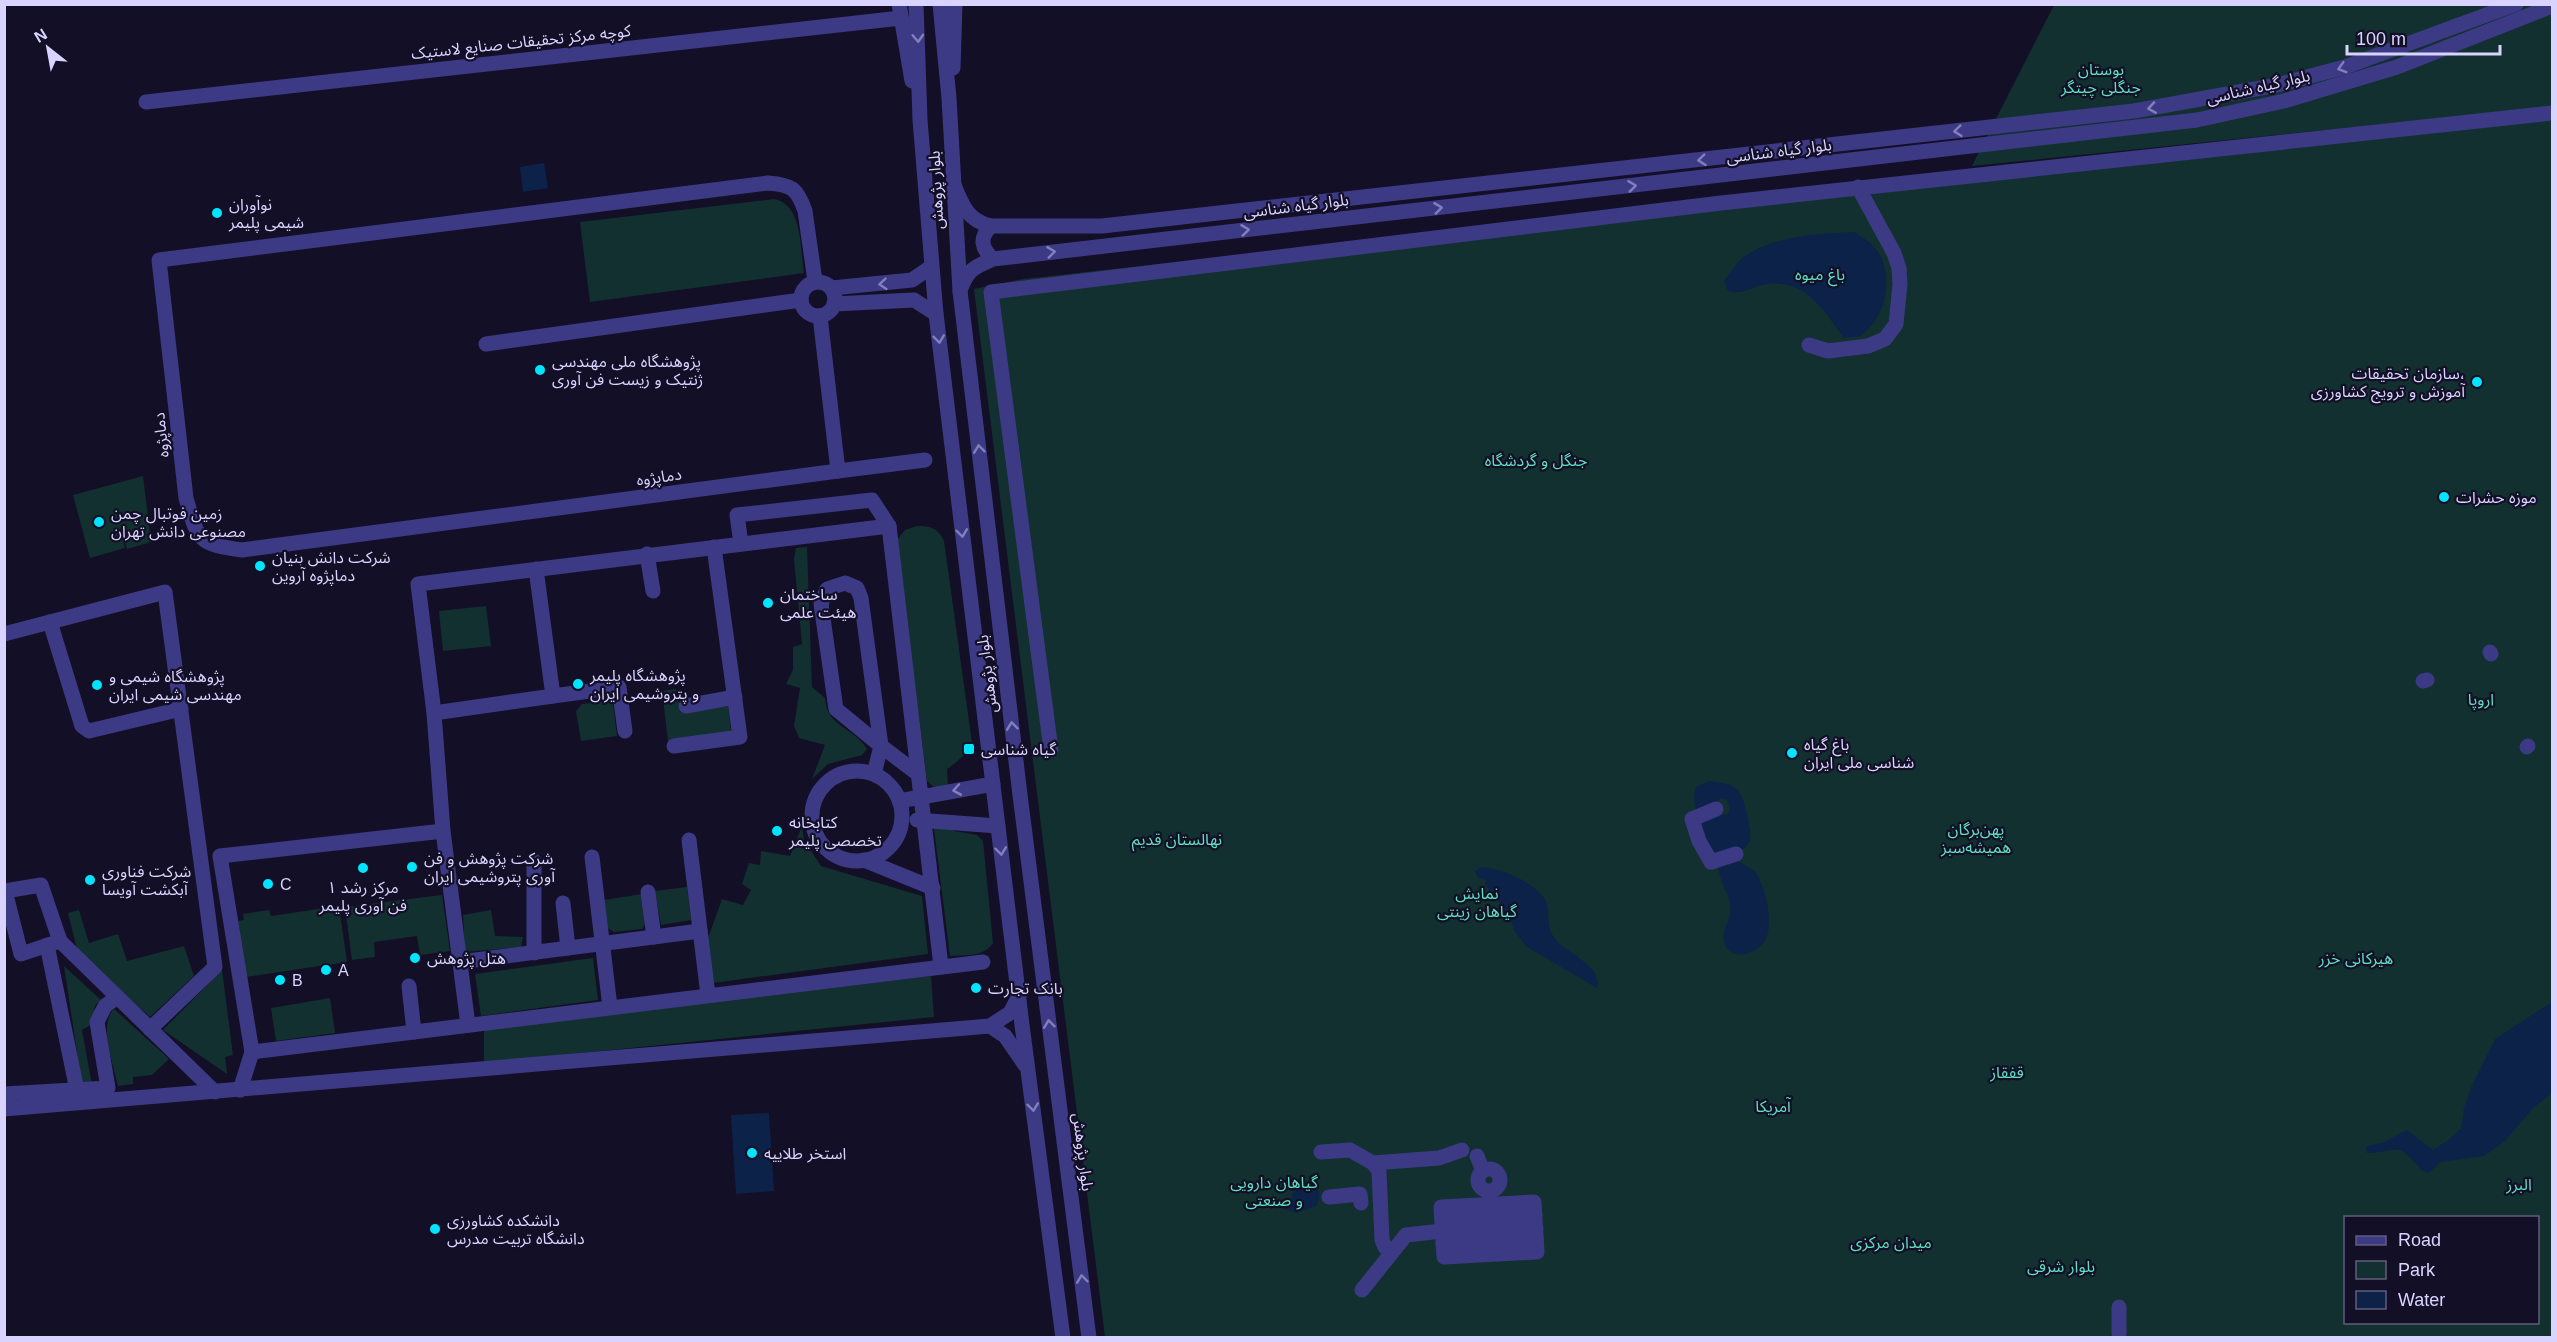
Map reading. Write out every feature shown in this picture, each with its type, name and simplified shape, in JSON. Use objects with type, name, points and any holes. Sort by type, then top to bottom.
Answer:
[{"type":"street","name":"بلوار پژوهش","points":[[916,4],[920,120],[936,314],[1063,1338]]},
{"type":"street","name":"بلوار پژوهش","points":[[940,4],[949,98],[960,291],[1020,795],[1089,1338]]},
{"type":"street","points":[[949,98],[954,57],[956,4]]},
{"type":"street","name":"بلوار گیاه شناسی","points":[[991,226],[1102,226],[2134,111],[2277,85],[2345,67],[2516,4]]},
{"type":"street","name":"بلوار گیاه شناسی","points":[[993,259],[2197,120],[2284,101],[2397,67],[2553,6]]},
{"type":"street","points":[[900,11],[920,120]]},
{"type":"street","name":"کوچه مرکز تحقیقات صنایع لاستیک","points":[[146,102],[900,11]]},
{"type":"street","points":[[1051,750],[991,292],[1858,188],[2553,112]]},
{"type":"street","name":"دماپژوه","points":[[815,281],[805,211],[801,200],[797,192],[786,184],[768,183],[159,261],[186,498],[195,530],[212,546],[242,550],[838,471]]},
{"type":"street","points":[[954,185],[972,219],[991,226],[984,233],[982,242],[985,251],[993,259],[973,267],[960,291]]},
{"type":"street","points":[[1809,345],[1827,351],[1868,346],[1885,339],[1896,324],[1900,284],[1899,268],[1894,253],[1858,188]]},
{"type":"street","points":[[832,288],[912,280],[931,267]]},
{"type":"street","points":[[815,281],[822,281],[832,288],[835,293],[834,304],[826,314],[820,316],[808,313],[804,309],[801,300],[805,287],[815,281]]},
{"type":"street","points":[[486,344],[801,300]]},
{"type":"street","points":[[834,304],[914,300],[936,314]]},
{"type":"street","points":[[820,316],[838,471],[925,460]]},
{"type":"street","points":[[741,544],[737,515],[872,500],[888,526],[941,966]]},
{"type":"street","points":[[468,1025],[443,831],[434,712],[418,584],[888,526]]},
{"type":"street","points":[[674,746],[740,737],[714,547]]},
{"type":"street","points":[[647,554],[653,591]]},
{"type":"street","points":[[536,569],[554,696]]},
{"type":"street","points":[[874,774],[881,746],[861,598],[857,588],[845,583],[828,589],[821,604],[836,709],[881,746],[918,774]]},
{"type":"street","points":[[4,634],[165,592],[215,967],[150,1029]]},
{"type":"street","points":[[50,622],[82,726],[89,731],[181,709]]},
{"type":"street","points":[[434,712],[619,687],[625,731]]},
{"type":"street","points":[[686,706],[735,697]]},
{"type":"street","points":[[864,860],[878,856],[889,847],[898,835],[902,821],[896,793],[887,782],[874,774],[852,771],[831,779],[820,789],[813,804],[811,818],[814,833],[823,846],[842,858],[864,860],[933,888]]},
{"type":"street","points":[[899,801],[993,784]]},
{"type":"street","points":[[1713,810],[1692,819],[1699,841],[1711,862],[1736,854]]},
{"type":"street","points":[[902,821],[925,819],[998,826]]},
{"type":"street","points":[[240,1090],[252,1052],[220,856],[443,831]]},
{"type":"street","points":[[689,840],[708,995]]},
{"type":"street","points":[[592,857],[610,1007]]},
{"type":"street","points":[[534,861],[534,953]]},
{"type":"street","points":[[53,943],[21,954],[5,891],[41,885],[53,943],[77,1090]]},
{"type":"street","points":[[648,892],[654,937]]},
{"type":"street","points":[[563,903],[568,948]]},
{"type":"street","points":[[460,962],[700,931]]},
{"type":"street","points":[[53,943],[117,996],[215,1092]]},
{"type":"street","points":[[252,1052],[983,962]]},
{"type":"street","points":[[409,986],[414,1032]]},
{"type":"street","points":[[4,1109],[990,1026],[1010,1012],[1019,995]]},
{"type":"street","points":[[4,1094],[108,1088],[97,1022],[105,1006],[117,996]]},
{"type":"street","points":[[990,1026],[1005,1036],[1028,1069]]},
{"type":"street","points":[[1321,1152],[1350,1150],[1373,1163],[1379,1171],[1382,1240],[1391,1252]]},
{"type":"street","points":[[1373,1163],[1439,1158],[1462,1150]]},
{"type":"street","points":[[1362,1290],[1406,1235],[1480,1230],[1495,1218],[1499,1175],[1491,1169],[1483,1170],[1477,1156]]},
{"type":"street","points":[[1495,1218],[1516,1228],[1537,1252],[1534,1202],[1516,1228]]},
{"type":"street","points":[[1441,1207],[1461,1231],[1444,1257],[1441,1207]]},
{"type":"street","points":[[1495,1218],[1516,1228],[1536,1227]]},
{"type":"street","points":[[1495,1218],[1516,1228]]},
{"type":"street","points":[[1461,1231],[1480,1230],[1495,1218]]},
{"type":"street","points":[[1461,1231],[1480,1230],[1495,1218]]},
{"type":"street","points":[[2118,1307],[2119,1334]]},
{"type":"green space","name":"بوستان جنگلی چیتگر","points":[[2054,5],[2552,5],[2552,107],[1972,166]]},
{"type":"green space","name":"باغ گیاه‌ شناسی ملی ایران","points":[[2552,110],[2552,1337],[1105,1337],[974,289],[1023,279]]},
{"type":"green space","points":[[774,199],[790,209],[795,218],[804,273],[590,302],[580,222]]},
{"type":"green space","points":[[143,476],[151,542],[127,549],[119,524],[125,548],[90,558],[73,495]]},
{"type":"green space","points":[[917,526],[934,529],[944,541],[973,750],[947,769],[948,786],[936,789],[927,781],[897,540],[905,530]]},
{"type":"green space","points":[[807,547],[812,687],[825,698],[827,708],[836,722],[862,742],[867,749],[862,755],[828,764],[812,779],[825,745],[799,738],[794,726],[800,688],[786,684],[793,670],[793,647],[802,644],[794,559],[796,548]]},
{"type":"green space","points":[[486,606],[491,646],[443,651],[439,611]]},
{"type":"green space","points":[[676,689],[681,712],[728,706],[731,731],[668,741],[662,691]]},
{"type":"green space","points":[[606,701],[613,704],[617,736],[581,741],[576,711],[582,704]]},
{"type":"green space","points":[[938,824],[952,825],[954,831],[977,835],[983,841],[993,943],[980,953],[950,956],[934,829]]},
{"type":"green space","points":[[802,826],[804,840],[821,866],[922,896],[928,954],[713,983],[707,941],[722,899],[743,905],[751,890],[742,884],[749,863],[760,865],[761,851],[790,856]]},
{"type":"green space","points":[[687,887],[691,920],[661,925],[655,891]]},
{"type":"green space","points":[[642,894],[645,924],[642,929],[614,932],[608,928],[604,900]]},
{"type":"green space","points":[[442,895],[450,951],[420,955],[417,936],[374,942],[375,957],[352,960],[345,907]]},
{"type":"green space","points":[[339,906],[347,962],[246,977],[238,921],[244,920],[243,914],[269,910],[271,916]]},
{"type":"green space","points":[[79,910],[89,943],[118,934],[127,961],[184,946],[194,976],[150,1017],[78,953],[68,913]]},
{"type":"green space","points":[[491,910],[495,936],[523,937],[521,947],[465,952],[463,915]]},
{"type":"green space","points":[[593,958],[598,1000],[481,1016],[475,974]]},
{"type":"green space","points":[[64,966],[101,1000],[95,1005],[92,1024],[82,1030],[92,1085],[82,1085]]},
{"type":"green space","points":[[222,970],[233,1055],[225,1057],[227,1074],[163,1030]]},
{"type":"green space","points":[[931,976],[934,1017],[484,1063],[484,1029]]},
{"type":"green space","points":[[330,998],[335,1033],[276,1041],[271,1008]]},
{"type":"green space","points":[[114,1009],[169,1059],[152,1075],[133,1077],[133,1084],[118,1086],[107,1035],[109,1016]]},
{"type":"water","points":[[544,163],[548,188],[523,192],[520,167]]},
{"type":"water","points":[[1854,232],[1869,242],[1879,254],[1886,273],[1883,305],[1873,324],[1861,336],[1844,338],[1811,297],[1790,285],[1763,285],[1742,292],[1728,291],[1724,281],[1739,261],[1757,249],[1798,237]]},
{"type":"water","points":[[1709,781],[1731,786],[1739,792],[1745,805],[1750,828],[1750,842],[1743,849],[1737,850],[1733,858],[1756,872],[1769,914],[1766,939],[1758,948],[1746,954],[1734,953],[1725,945],[1724,934],[1730,915],[1728,896],[1721,880],[1717,856],[1707,843],[1696,813],[1694,794],[1696,787]],"holes":[[[1721,798],[1727,800],[1730,810],[1727,814],[1716,817],[1709,807]]]},
{"type":"water","points":[[1481,867],[1513,876],[1529,884],[1541,894],[1547,905],[1553,935],[1562,946],[1595,973],[1597,988],[1527,947],[1515,932],[1506,910],[1485,885],[1486,880],[1478,878],[1475,871]]},
{"type":"water","points":[[2552,1002],[2552,1093],[2533,1108],[2505,1141],[2484,1156],[2440,1162],[2429,1173],[2422,1171],[2402,1151],[2367,1153],[2366,1146],[2382,1143],[2407,1130],[2433,1150],[2447,1141],[2461,1129],[2464,1108],[2472,1085],[2495,1039]]},
{"type":"water","name":"استخر طلاییه","points":[[769,1113],[774,1191],[736,1194],[731,1115]]},
{"type":"water","points":[[1304,1185],[1315,1186],[1318,1191],[1319,1198],[1316,1206],[1296,1213],[1278,1207],[1276,1201],[1282,1203],[1292,1201],[1293,1190]]},
{"type":"place","name":"نوآوران شیمی پلیمر","points":[[217,213]]},
{"type":"place","name":"پژوهشگاه ملی مهندسی ژنتیک و زیست فن آوری","points":[[540,370]]},
{"type":"place","name":"سازمان تحقیقات، آموزش و ترویج کشاورزی","points":[[2477,382]]},
{"type":"place","name":"موزه حشرات","points":[[2444,497]]},
{"type":"place","name":"زمین فوتبال چمن مصنوعی دانش تهران","points":[[99,522]]},
{"type":"place","name":"شرکت دانش بنیان دماپژوه آروین","points":[[260,566]]},
{"type":"place","name":"ساختمان هیئت علمی","points":[[768,603]]},
{"type":"place","name":"پژوهشگاه پلیمر و پتروشیمی ایران","points":[[578,684]]},
{"type":"place","name":"پژوهشگاه شیمی و مهندسی شیمی ایران","points":[[97,685]]},
{"type":"place","name":"گیاه شناسی","points":[[969,749]]},
{"type":"place","name":"باغ گیاه‌ شناسی ملی ایران","points":[[1792,753]]},
{"type":"place","name":"کتابخانه تخصصی پلیمر","points":[[777,831]]},
{"type":"place","name":"شرکت پژوهش و فن آوری پتروشیمی ایران","points":[[412,867]]},
{"type":"place","name":"۱ مرکز رشد فن آوری پلیمر","points":[[363,868]]},
{"type":"place","name":"شرکت فناوری آبکشت آویسا","points":[[90,880]]},
{"type":"place","name":"C","points":[[268,884]]},
{"type":"place","name":"هتل پژوهش","points":[[415,958]]},
{"type":"place","name":"A","points":[[326,970]]},
{"type":"place","name":"B","points":[[280,980]]},
{"type":"place","name":"بانک تجارت","points":[[976,988]]},
{"type":"place","name":"استخر طلاییه","points":[[752,1153]]},
{"type":"place","name":"دانشکده کشاورزی دانشگاه تربیت مدرس","points":[[435,1229]]},
{"type":"park label","name":"باغ میوه","points":[[1820,274]]},
{"type":"park label","name":"جنگل و گردشگاه","points":[[1536,460]]},
{"type":"park label","name":"اروپا","points":[[2481,699]]},
{"type":"park label","name":"پهن‌برگان همیشه‌سبز","points":[[1976,838]]},
{"type":"park label","name":"نهالستان قدیم","points":[[1177,839]]},
{"type":"park label","name":"نمایش گیاهان زینتی","points":[[1477,902]]},
{"type":"park label","name":"هیرکانی خزر","points":[[2356,958]]},
{"type":"park label","name":"قفقاز","points":[[2007,1072]]},
{"type":"park label","name":"آمریکا","points":[[1773,1106]]},
{"type":"park label","name":"البرز","points":[[2519,1184]]},
{"type":"park label","name":"گیاهان دارویی و صنعتی","points":[[1274,1191]]},
{"type":"park label","name":"میدان مرکزی","points":[[1891,1242]]},
{"type":"park label","name":"بلوار شرقی","points":[[2061,1266]]}]
